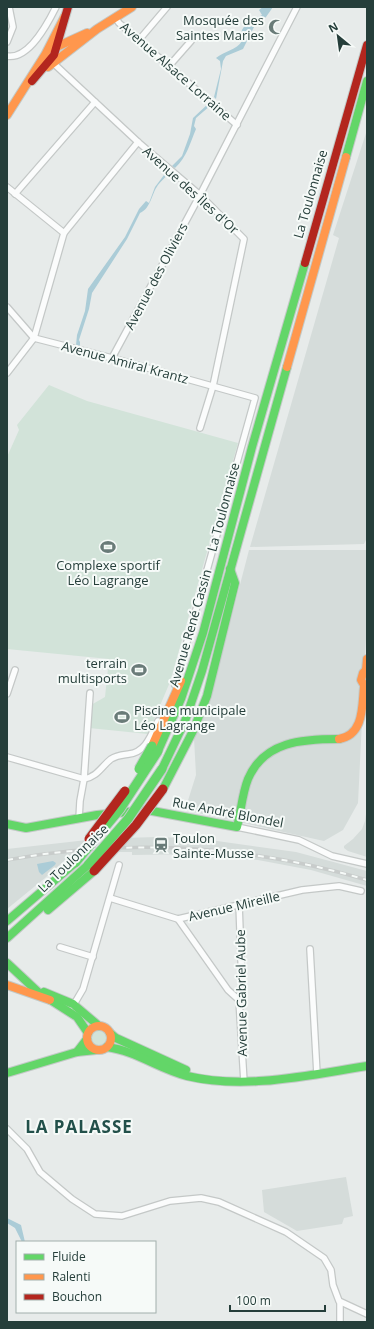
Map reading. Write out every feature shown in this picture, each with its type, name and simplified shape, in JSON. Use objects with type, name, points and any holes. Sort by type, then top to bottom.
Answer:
[{"type":"main road","points":[[49,59],[68,7]]},
{"type":"main road","points":[[7,115],[22,91],[49,59],[132,7]]},
{"type":"main road","points":[[22,91],[39,73],[58,45],[63,30],[65,16]]},
{"type":"main road","points":[[58,45],[97,29]]},
{"type":"main road","points":[[63,30],[70,37],[75,38]]},
{"type":"main road","name":"La Toulonnaise","points":[[7,921],[75,863],[103,833],[120,811],[178,706],[190,673],[231,529],[252,446],[367,45]]},
{"type":"main road","name":"La Toulonnaise","points":[[7,938],[17,928],[91,868],[141,802],[162,768],[192,702],[202,672],[367,81]]},
{"type":"main road","points":[[333,206],[367,108]]},
{"type":"main road","points":[[91,868],[156,800],[181,754],[207,696],[217,659],[235,583],[230,569]]},
{"type":"main road","points":[[238,827],[248,780],[256,766],[263,759],[278,748],[297,740],[342,740],[349,736],[360,723],[365,700],[365,689],[361,680],[366,670],[367,659]]},
{"type":"main road","name":"Rue André Blondel","points":[[7,824],[26,828],[97,815],[157,811],[238,827]]},
{"type":"main road","points":[[7,963],[50,1000]]},
{"type":"main road","points":[[7,985],[72,1008],[82,1022],[90,1046],[96,1050]]},
{"type":"main road","points":[[36,988],[72,1008],[99,1026],[105,1028],[138,1052],[182,1071],[214,1080],[244,1082],[273,1080],[367,1066]]},
{"type":"main road","points":[[77,1052],[92,1028],[99,1026]]},
{"type":"main road","points":[[107,1047],[111,1040],[110,1033]]},
{"type":"main road","points":[[7,1073],[77,1052],[107,1047],[138,1052]]},
{"type":"street","points":[[7,42],[13,27],[9,7]]},
{"type":"street","points":[[7,56],[18,54],[34,43],[56,7]]},
{"type":"street","points":[[139,40],[167,7]]},
{"type":"street","name":"Avenue des Oliviers","points":[[112,358],[237,125],[297,7]]},
{"type":"street","name":"Avenue Alsace Lorraine","points":[[115,17],[139,40],[237,125]]},
{"type":"street","points":[[169,66],[191,41]]},
{"type":"street","name":"Avenue des Îles d'Or","points":[[49,59],[138,142],[200,195],[244,239],[213,386]]},
{"type":"street","points":[[15,194],[95,102]]},
{"type":"street","points":[[7,373],[34,338],[64,233],[138,142]]},
{"type":"street","points":[[7,187],[64,233]]},
{"type":"street","points":[[7,307],[34,338]]},
{"type":"street","name":"Avenue Amiral Krantz","points":[[34,338],[255,398]]},
{"type":"street","points":[[200,428],[213,386]]},
{"type":"street","name":"Avenue René Cassin","points":[[84,780],[92,778],[111,759],[119,755],[139,752],[148,743],[176,684],[255,398]]},
{"type":"street","points":[[7,694],[15,670]]},
{"type":"street","points":[[79,819],[80,801],[84,780],[90,693]]},
{"type":"street","points":[[7,757],[84,780]]},
{"type":"street","name":"Rue André Blondel","points":[[238,827],[299,840],[332,856],[367,864]]},
{"type":"street","points":[[72,1008],[83,989],[119,865]]},
{"type":"street","name":"Avenue Mireille","points":[[110,898],[178,919],[302,890],[339,886],[360,891]]},
{"type":"street","name":"Avenue Gabriel Aube","points":[[239,904],[242,985],[239,1000],[244,1082]]},
{"type":"street","points":[[178,919],[228,990],[239,1000]]},
{"type":"street","points":[[60,947],[93,957]]},
{"type":"street","points":[[310,949],[317,1074]]},
{"type":"street","points":[[7,1129],[27,1149],[40,1172],[72,1199],[95,1214],[122,1216],[170,1202],[201,1198],[219,1202],[286,1232],[324,1258],[331,1270],[334,1288],[341,1303],[340,1322]]},
{"type":"street","points":[[341,1303],[367,1314]]},
{"type":"shaded area","points":[[367,130],[367,538],[364,544],[250,547],[339,238],[333,235]]},
{"type":"shaded area","points":[[249,550],[367,550],[367,618],[358,803],[343,830],[324,841],[185,810],[196,775],[194,738],[215,681]]},
{"type":"shaded area","points":[[367,807],[367,857],[348,851],[344,848],[344,846],[362,829]]},
{"type":"shaded area","points":[[158,837],[203,839],[296,852],[367,871],[367,886],[311,870],[258,860],[200,854],[132,855],[132,852],[110,852],[122,838]]},
{"type":"shaded area","points":[[87,840],[45,878],[7,909],[7,849]]},
{"type":"shaded area","points":[[346,1177],[353,1216],[344,1218],[342,1224],[297,1231],[264,1212],[262,1190]]},
{"type":"green space","name":"Complexe sportif Léo Lagrange","points":[[49,385],[87,401],[238,443],[170,682],[148,734],[89,728],[91,705],[105,697],[109,659],[7,649],[7,457],[19,430],[17,425]]},
{"type":"green space","points":[[99,1026],[104,1027],[110,1033],[110,1043],[104,1049],[99,1050],[94,1049],[88,1043],[87,1038],[88,1033],[94,1027]]},
{"type":"water","points":[[263,7],[273,7],[266,17],[254,27],[243,49],[226,56],[223,61],[216,99],[214,97],[221,69],[220,61],[216,58],[240,44],[242,41],[241,31],[246,25],[262,15],[259,10]]},
{"type":"water","points":[[209,103],[211,105],[196,118],[194,126],[196,129],[190,145],[185,155],[175,168],[172,166],[182,156],[190,134],[193,118]]},
{"type":"water","points":[[167,171],[169,173],[158,185],[149,205],[140,213],[127,239],[92,293],[89,309],[79,340],[80,346],[76,345],[77,335],[85,311],[88,289],[125,237],[139,209],[146,201],[149,203],[155,187]]},
{"type":"water","points":[[53,861],[56,863],[55,865],[42,875],[39,872],[37,864]]},
{"type":"water","points":[[7,1218],[21,1225],[25,1241],[22,1241],[15,1228],[7,1223]]},
{"type":"railway","points":[[7,860],[52,853],[98,849],[143,847],[188,849],[233,852],[278,859],[323,868],[367,880]]},
{"type":"traffic: fast","points":[[346,157],[367,81]]},
{"type":"traffic: fast","points":[[158,751],[181,699],[203,633],[252,447],[305,263]]},
{"type":"traffic: fast","points":[[162,769],[185,721],[202,671],[287,367]]},
{"type":"traffic: fast","points":[[163,789],[193,731],[207,696],[235,583],[230,569]]},
{"type":"traffic: fast","points":[[7,824],[26,828],[97,815],[147,810],[237,827],[244,791],[248,779],[255,766],[264,757],[274,750],[286,745],[312,740],[339,739]]},
{"type":"traffic: fast","points":[[139,769],[152,746]]},
{"type":"traffic: fast","points":[[75,863],[120,809],[158,751]]},
{"type":"traffic: fast","points":[[88,865],[128,819],[162,769]]},
{"type":"traffic: fast","points":[[7,921],[75,863]]},
{"type":"traffic: fast","points":[[7,938],[88,865]]},
{"type":"traffic: fast","points":[[48,910],[94,871]]},
{"type":"traffic: fast","points":[[7,963],[38,992],[77,1017],[88,1033]]},
{"type":"traffic: fast","points":[[44,992],[73,1004],[99,1026]]},
{"type":"traffic: fast","points":[[110,1033],[116,1038],[186,1070]]},
{"type":"traffic: fast","points":[[77,1052],[87,1039]]},
{"type":"traffic: fast","points":[[107,1047],[128,1052],[187,1076],[232,1082],[277,1080],[367,1066]]},
{"type":"traffic: fast","points":[[7,1073],[77,1052],[96,1050]]},
{"type":"traffic: slow","points":[[48,67],[97,29],[132,7]]},
{"type":"traffic: slow","points":[[7,115],[45,55],[65,16]]},
{"type":"traffic: slow","points":[[54,48],[87,33]]},
{"type":"traffic: slow","points":[[287,367],[346,157]]},
{"type":"traffic: slow","points":[[366,670],[367,659]]},
{"type":"traffic: slow","points":[[367,669],[363,673],[361,680],[367,690]]},
{"type":"traffic: slow","points":[[152,746],[181,681]]},
{"type":"traffic: slow","points":[[339,739],[353,732],[357,726],[362,711],[364,687]]},
{"type":"traffic: slow","points":[[7,985],[50,1000]]},
{"type":"traffic: slow","points":[[99,1026],[108,1029],[111,1038],[108,1047],[99,1050],[90,1047],[87,1038],[90,1029],[99,1026]]},
{"type":"traffic: jam","points":[[32,81],[54,55],[68,7]]},
{"type":"traffic: jam","points":[[305,263],[367,45]]},
{"type":"traffic: jam","points":[[94,871],[136,825],[163,789]]},
{"type":"traffic: jam","points":[[89,839],[125,791]]},
{"type":"place","name":"Mosquée des Saintes Maries","points":[[276,27]]},
{"type":"place","name":"Complexe sportif Léo Lagrange","points":[[108,547]]},
{"type":"place","name":"terrain multisports","points":[[139,670]]},
{"type":"place","name":"Piscine municipale Léo Lagrange","points":[[122,717]]},
{"type":"place","name":"Toulon Sainte-Musse","points":[[161,845]]},
{"type":"district","name":"LA PALASSE","points":[[79,1126]]}]
